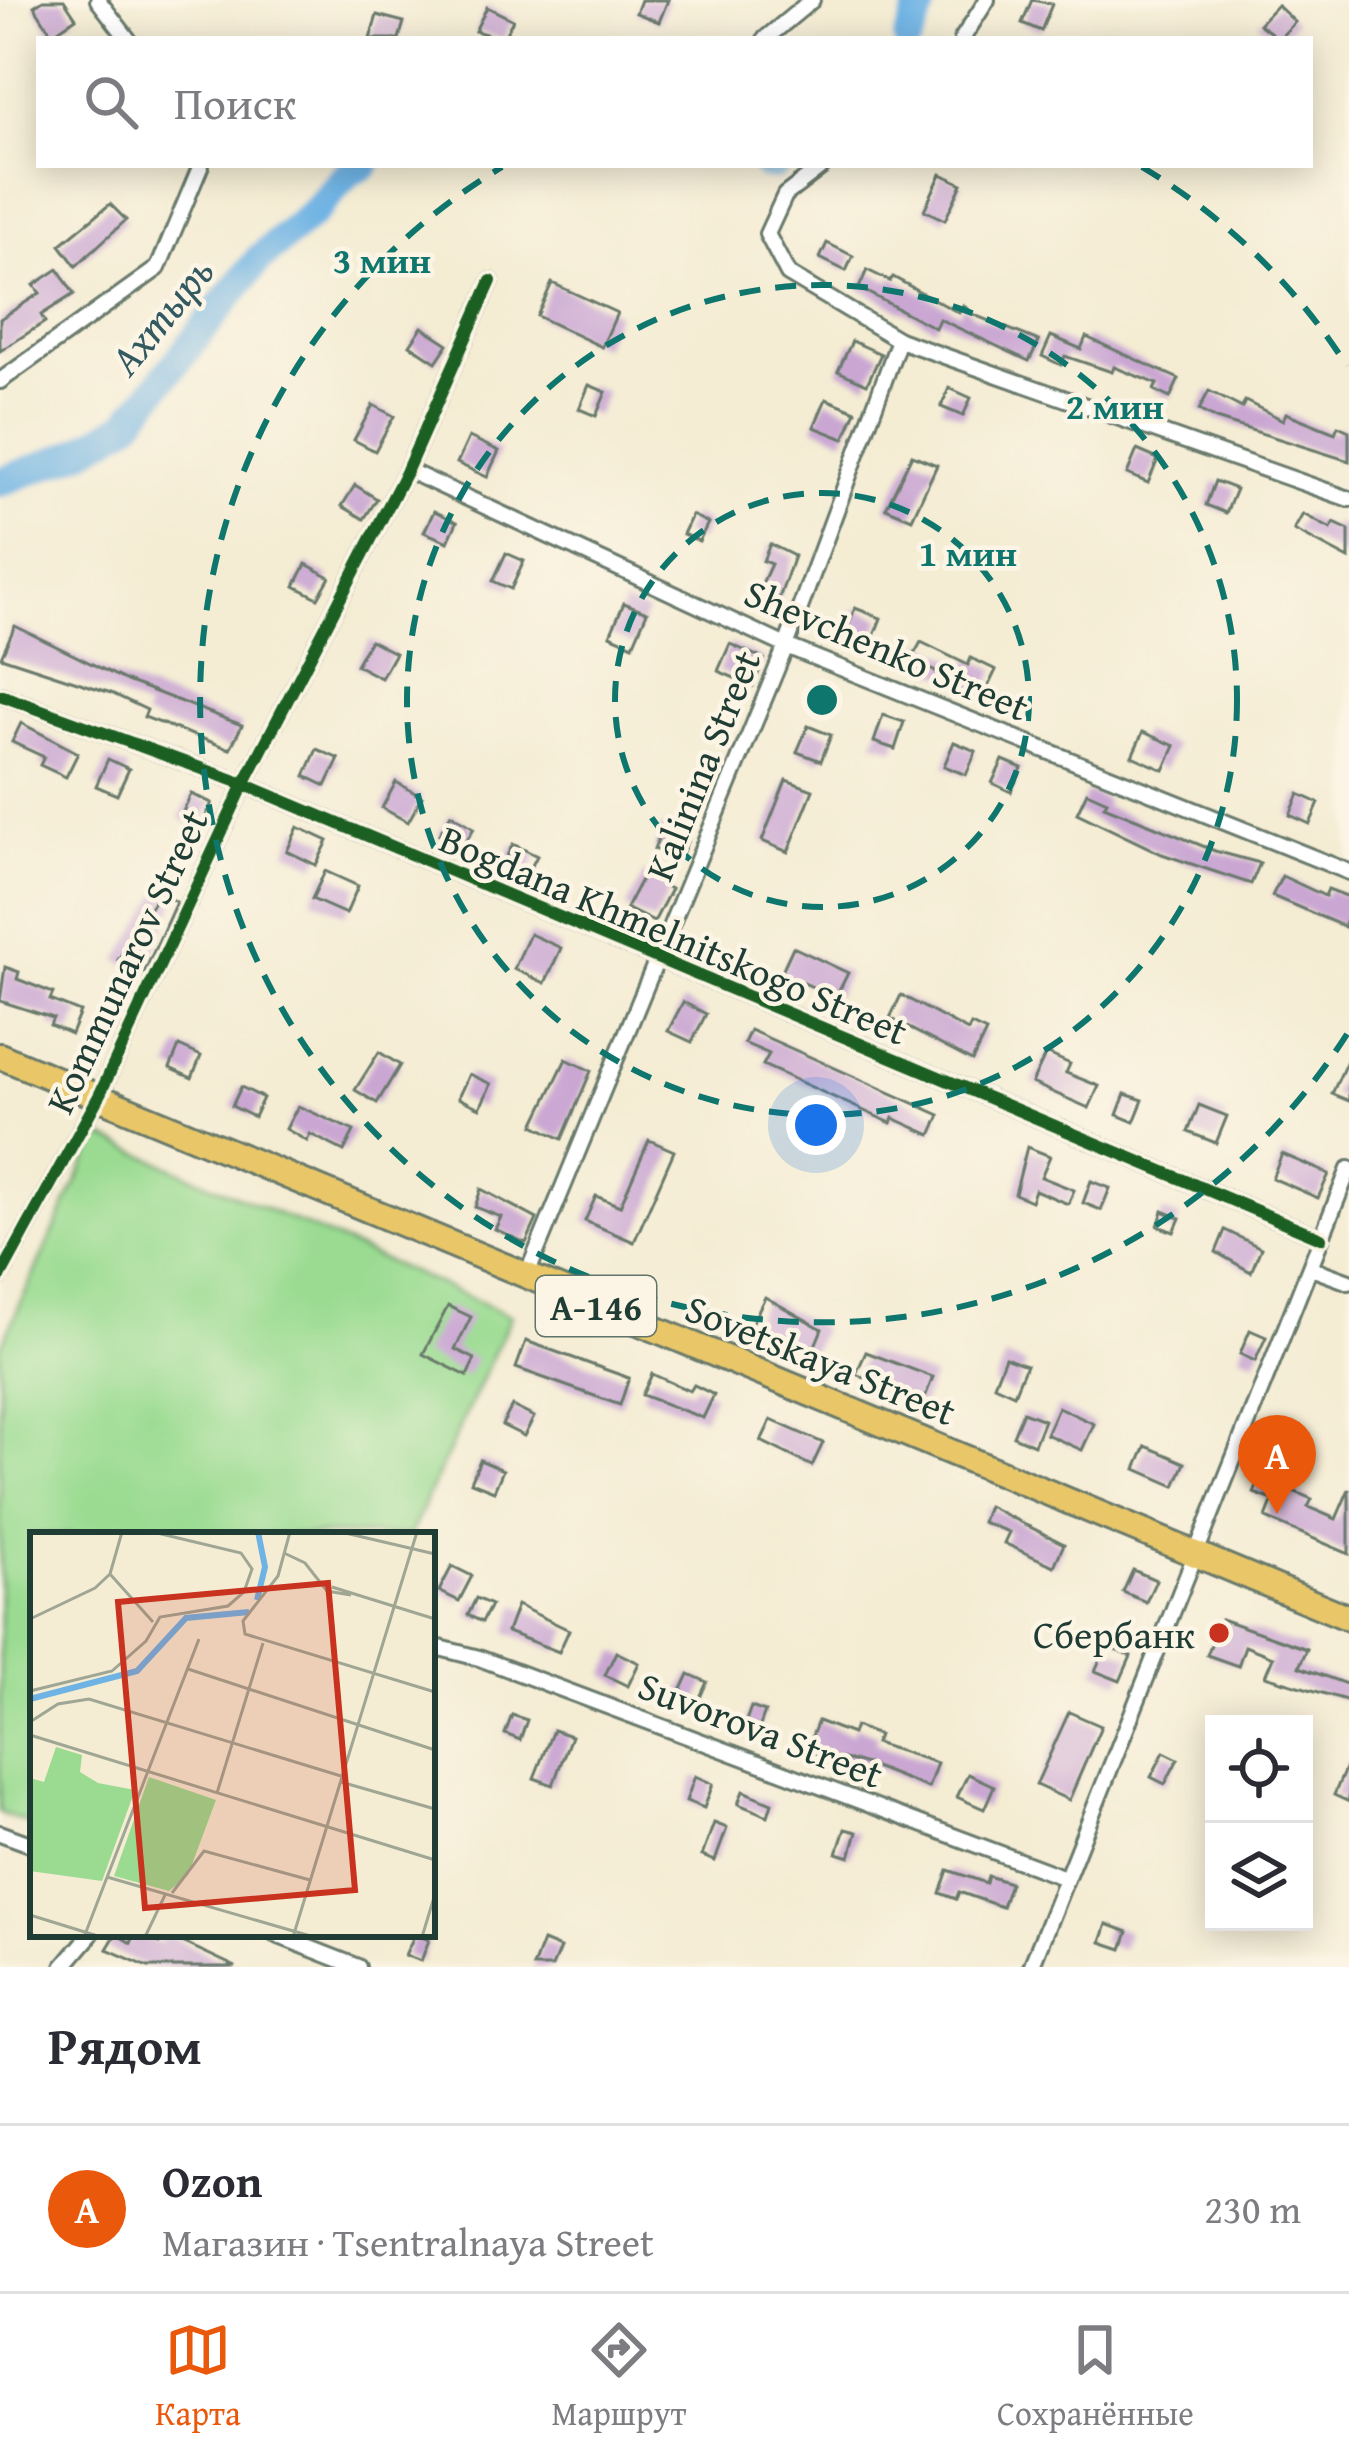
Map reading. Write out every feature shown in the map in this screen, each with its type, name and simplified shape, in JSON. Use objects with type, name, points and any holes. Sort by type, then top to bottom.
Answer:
[{"type":"highway","name":"Sovetskaya Street","points":[[0,1056],[1349,1618]]},
{"type":"street","points":[[98,0],[126,36]]},
{"type":"street","points":[[769,36],[812,0]]},
{"type":"street","points":[[964,36],[987,0]]},
{"type":"street","points":[[0,381],[158,268],[200,168]]},
{"type":"street","points":[[820,168],[785,195],[767,234],[788,274],[899,340],[1349,499]]},
{"type":"street","name":"Kommunarov Street","points":[[0,1277],[99,1096],[244,784],[407,470],[491,280]]},
{"type":"street","name":"Kalinina Street","points":[[526,1277],[786,646],[899,340]]},
{"type":"street","name":"Shevchenko Street","points":[[407,470],[786,646],[1349,872]]},
{"type":"street","name":"Bogdana Khmelnitskogo Street","points":[[0,694],[244,784],[1321,1238]]},
{"type":"street","points":[[1031,1967],[1349,1169]]},
{"type":"street","points":[[1311,1268],[1349,1282]]},
{"type":"street","name":"Suvorova Street","points":[[435,1647],[479,1658],[1065,1878]]},
{"type":"street","points":[[0,1833],[30,1844]]},
{"type":"street","points":[[64,1967],[89,1937]]},
{"type":"street","points":[[282,1937],[358,1967]]},
{"type":"green space","points":[[98,1135],[511,1316],[411,1532],[30,1532],[30,1824],[0,1813],[0,1348]]},
{"type":"building","points":[[43,0],[64,0],[76,18],[52,34],[34,6]]},
{"type":"building","points":[[641,0],[668,0],[659,22],[636,13]]},
{"type":"building","points":[[1032,0],[1052,4],[1041,31],[1022,23]]},
{"type":"building","points":[[1277,5],[1295,22],[1282,36],[1259,24]]},
{"type":"building","points":[[487,7],[513,20],[505,36],[475,31]]},
{"type":"building","points":[[377,15],[404,22],[400,36],[371,36]]},
{"type":"building","points":[[941,174],[962,184],[945,220],[924,210]]},
{"type":"building","points":[[110,204],[126,220],[76,266],[60,245]]},
{"type":"building","points":[[827,243],[853,256],[846,271],[820,258]]},
{"type":"building","points":[[58,269],[74,294],[41,315],[45,322],[0,351],[0,319],[40,293],[34,285]]},
{"type":"building","points":[[867,270],[890,281],[893,277],[959,313],[963,305],[974,315],[1039,341],[1029,361],[939,319],[935,328],[859,288]]},
{"type":"building","points":[[552,283],[617,313],[602,347],[537,316]]},
{"type":"building","points":[[422,327],[448,344],[436,362],[410,345]]},
{"type":"building","points":[[1051,336],[1081,349],[1086,337],[1179,379],[1170,398],[1154,390],[1157,384],[1114,367],[1112,372],[1065,356],[1061,365],[1042,356]]},
{"type":"building","points":[[852,341],[881,354],[867,384],[838,371]]},
{"type":"building","points":[[589,385],[606,392],[596,416],[579,409]]},
{"type":"building","points":[[949,388],[971,398],[963,416],[941,407]]},
{"type":"building","points":[[1209,391],[1242,408],[1245,401],[1283,420],[1286,413],[1335,433],[1338,426],[1349,431],[1349,461],[1216,419],[1199,410]]},
{"type":"building","points":[[826,399],[856,411],[844,439],[814,427]]},
{"type":"building","points":[[373,405],[394,416],[375,451],[354,440]]},
{"type":"building","points":[[469,437],[499,451],[487,477],[457,463]]},
{"type":"building","points":[[1137,450],[1158,459],[1148,483],[1127,474]]},
{"type":"building","points":[[912,455],[937,465],[912,519],[886,508]]},
{"type":"building","points":[[1215,481],[1236,489],[1226,513],[1206,505]]},
{"type":"building","points":[[355,485],[377,499],[364,519],[342,506]]},
{"type":"building","points":[[434,511],[457,522],[448,542],[424,532]]},
{"type":"building","points":[[1303,514],[1331,529],[1334,523],[1349,530],[1349,559],[1294,530]]},
{"type":"building","points":[[692,515],[708,523],[699,541],[683,534]]},
{"type":"building","points":[[770,544],[794,556],[774,613],[753,603],[771,564],[763,561]]},
{"type":"building","points":[[506,553],[524,561],[511,589],[493,581]]},
{"type":"building","points":[[306,564],[330,577],[318,598],[295,586]]},
{"type":"building","points":[[624,603],[647,612],[633,645],[610,635]]},
{"type":"building","points":[[855,608],[881,618],[870,646],[844,636]]},
{"type":"building","points":[[15,626],[127,681],[242,725],[230,749],[144,717],[147,710],[111,693],[1,657]]},
{"type":"building","points":[[370,640],[395,653],[381,678],[356,665]]},
{"type":"building","points":[[921,642],[968,665],[971,658],[996,670],[984,695],[911,660]]},
{"type":"building","points":[[730,644],[764,659],[753,686],[718,671]]},
{"type":"building","points":[[883,715],[904,722],[895,749],[874,742]]},
{"type":"building","points":[[21,723],[78,753],[66,777],[40,765],[44,757],[12,742]]},
{"type":"building","points":[[808,726],[831,735],[821,761],[797,752]]},
{"type":"building","points":[[1143,732],[1175,746],[1164,770],[1132,756]]},
{"type":"building","points":[[954,742],[976,751],[966,775],[944,766]]},
{"type":"building","points":[[317,749],[339,759],[326,786],[305,776]]},
{"type":"building","points":[[108,759],[129,769],[117,795],[96,786]]},
{"type":"building","points":[[1003,760],[1022,768],[1011,792],[992,783]]},
{"type":"building","points":[[786,780],[813,790],[788,852],[762,841]]},
{"type":"building","points":[[396,782],[422,797],[408,822],[382,808]]},
{"type":"building","points":[[1087,792],[1107,801],[1104,806],[1215,851],[1260,863],[1251,884],[1162,854],[1077,813]]},
{"type":"building","points":[[191,794],[212,803],[200,828],[180,818]]},
{"type":"building","points":[[1299,794],[1319,803],[1310,824],[1290,815]]},
{"type":"building","points":[[451,814],[474,828],[462,848],[439,834]]},
{"type":"building","points":[[663,826],[689,837],[680,859],[654,849]]},
{"type":"building","points":[[298,827],[328,841],[316,865],[287,851]]},
{"type":"building","points":[[513,844],[537,856],[526,877],[502,865]]},
{"type":"building","points":[[325,871],[358,886],[346,914],[312,899]]},
{"type":"building","points":[[644,874],[671,889],[654,922],[626,908]]},
{"type":"building","points":[[1282,876],[1325,896],[1328,889],[1349,897],[1345,927],[1272,896]]},
{"type":"building","points":[[159,893],[176,902],[144,973],[118,960]]},
{"type":"building","points":[[530,934],[561,948],[545,983],[514,969]]},
{"type":"building","points":[[793,947],[848,973],[836,997],[781,973]]},
{"type":"building","points":[[5,967],[19,972],[17,979],[53,993],[50,1000],[80,1012],[71,1034],[50,1025],[53,1018],[0,1001]]},
{"type":"building","points":[[901,995],[968,1031],[971,1025],[986,1032],[972,1061],[890,1018]]},
{"type":"building","points":[[683,1002],[706,1014],[692,1042],[668,1031]]},
{"type":"building","points":[[750,1030],[940,1115],[931,1135],[893,1118],[891,1123],[763,1065],[769,1054],[744,1043]]},
{"type":"building","points":[[179,1046],[201,1056],[192,1078],[170,1068]]},
{"type":"building","points":[[379,1052],[400,1065],[377,1103],[355,1090]]},
{"type":"building","points":[[1046,1053],[1070,1064],[1066,1073],[1099,1086],[1089,1108],[1032,1083]]},
{"type":"building","points":[[1349,1056],[1349,1101],[1332,1094]]},
{"type":"building","points":[[566,1059],[591,1071],[562,1139],[534,1125]]},
{"type":"building","points":[[469,1074],[491,1084],[480,1108],[458,1098]]},
{"type":"building","points":[[241,1087],[263,1098],[254,1117],[232,1106]]},
{"type":"building","points":[[1125,1094],[1143,1100],[1134,1122],[1117,1115]]},
{"type":"building","points":[[1199,1105],[1227,1116],[1216,1143],[1188,1132]]},
{"type":"building","points":[[298,1106],[354,1131],[344,1151],[310,1134],[307,1141],[286,1129]]},
{"type":"building","points":[[649,1140],[674,1151],[634,1242],[585,1221],[596,1196],[620,1206]]},
{"type":"building","points":[[1027,1147],[1050,1156],[1041,1177],[1074,1190],[1068,1204],[1035,1190],[1031,1201],[1015,1194]]},
{"type":"building","points":[[1282,1154],[1329,1174],[1318,1198],[1272,1178]]},
{"type":"building","points":[[1091,1181],[1110,1188],[1101,1210],[1083,1203]]},
{"type":"building","points":[[481,1189],[537,1219],[526,1243],[495,1229],[501,1217],[475,1207]]},
{"type":"building","points":[[1163,1211],[1180,1218],[1174,1232],[1158,1226]]},
{"type":"building","points":[[1225,1230],[1261,1248],[1251,1272],[1216,1252]]},
{"type":"building","points":[[765,1297],[822,1329],[812,1353],[751,1325]]},
{"type":"building","points":[[448,1306],[471,1317],[455,1349],[475,1359],[467,1376],[423,1354]]},
{"type":"building","points":[[1250,1330],[1266,1337],[1255,1361],[1240,1354]]},
{"type":"building","points":[[526,1341],[629,1378],[620,1405],[516,1368]]},
{"type":"building","points":[[866,1352],[933,1377],[922,1405],[856,1374]]},
{"type":"building","points":[[1005,1357],[1026,1365],[1014,1394],[994,1385]]},
{"type":"building","points":[[652,1374],[690,1391],[694,1385],[714,1395],[703,1418],[642,1395]]},
{"type":"building","points":[[512,1406],[534,1417],[524,1436],[502,1425]]},
{"type":"building","points":[[1058,1407],[1094,1424],[1082,1450],[1046,1434]]},
{"type":"building","points":[[1023,1412],[1044,1420],[1034,1445],[1013,1436]]},
{"type":"building","points":[[771,1420],[823,1443],[812,1466],[761,1441]]},
{"type":"building","points":[[1274,1442],[1287,1447],[1272,1482],[1312,1499],[1308,1507],[1336,1519],[1349,1489],[1349,1554],[1266,1518],[1273,1500],[1254,1493]]},
{"type":"building","points":[[1146,1446],[1185,1463],[1175,1486],[1136,1469]]},
{"type":"building","points":[[480,1460],[503,1470],[494,1491],[471,1482]]},
{"type":"building","points":[[988,1506],[1064,1544],[1054,1566],[1004,1543],[1009,1532],[982,1522]]},
{"type":"building","points":[[452,1566],[472,1576],[459,1601],[439,1591]]},
{"type":"building","points":[[1133,1570],[1156,1580],[1146,1602],[1123,1592]]},
{"type":"building","points":[[476,1598],[491,1605],[482,1622],[468,1615]]},
{"type":"building","points":[[517,1605],[569,1630],[559,1652],[507,1632]]},
{"type":"building","points":[[1221,1619],[1307,1649],[1299,1667],[1349,1685],[1349,1701],[1265,1676],[1273,1657],[1245,1646],[1238,1666],[1207,1655]]},
{"type":"building","points":[[1106,1646],[1131,1656],[1120,1681],[1095,1671]]},
{"type":"building","points":[[616,1652],[639,1663],[628,1686],[605,1675]]},
{"type":"building","points":[[689,1674],[707,1682],[696,1706],[678,1698]]},
{"type":"building","points":[[751,1707],[765,1712],[757,1734],[743,1729]]},
{"type":"building","points":[[1069,1712],[1101,1726],[1069,1800],[1036,1785]]},
{"type":"building","points":[[512,1715],[527,1720],[520,1740],[505,1734]]},
{"type":"building","points":[[818,1721],[852,1734],[855,1726],[878,1735],[875,1743],[937,1763],[928,1788],[867,1764],[816,1753],[808,1746]]},
{"type":"building","points":[[553,1730],[571,1736],[553,1785],[534,1778]]},
{"type":"building","points":[[1164,1752],[1178,1759],[1165,1784],[1151,1777]]},
{"type":"building","points":[[1349,1760],[1349,1802],[1334,1795]]},
{"type":"building","points":[[968,1774],[994,1786],[984,1809],[957,1797]]},
{"type":"building","points":[[695,1776],[713,1784],[704,1808],[686,1801]]},
{"type":"building","points":[[743,1791],[772,1803],[768,1816],[738,1804]]},
{"type":"building","points":[[714,1823],[727,1828],[715,1861],[702,1856]]},
{"type":"building","points":[[845,1829],[857,1832],[850,1857],[837,1853]]},
{"type":"building","points":[[948,1870],[986,1883],[988,1876],[1010,1883],[1002,1907],[959,1892],[956,1899],[940,1893]]},
{"type":"building","points":[[1107,1924],[1128,1932],[1122,1949],[1101,1942]]},
{"type":"building","points":[[114,1937],[131,1943],[134,1937],[143,1937],[160,1943],[163,1937],[171,1937],[236,1967],[148,1967],[107,1949]]},
{"type":"building","points":[[414,1937],[429,1940],[421,1961],[405,1955]]},
{"type":"building","points":[[543,1941],[560,1948],[552,1967],[533,1967]]},
{"type":"waterway","name":"Ахтырь","points":[[909,36],[924,0]]},
{"type":"waterway","name":"Ахтырь","points":[[0,482],[79,452],[128,423],[259,259],[358,168]]},
{"type":"cycle path","points":[[0,1277],[99,1096],[244,784],[407,470],[491,281]]},
{"type":"cycle path","points":[[0,695],[244,784],[1321,1238]]},
{"type":"place","name":"Ozon","points":[[1277,1514]]},
{"type":"place","name":"Сбербанк","points":[[1219,1633]]}]
